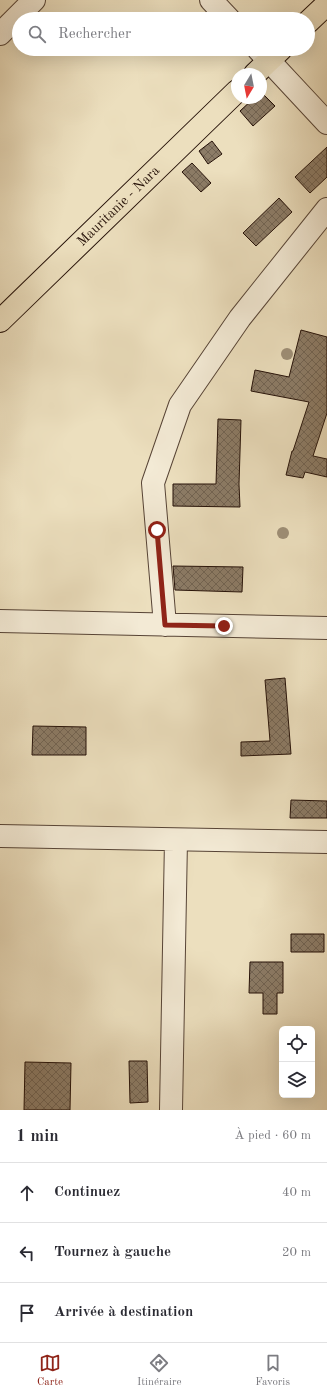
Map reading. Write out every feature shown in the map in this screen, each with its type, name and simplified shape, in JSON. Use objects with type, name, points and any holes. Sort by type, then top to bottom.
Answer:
[{"type":"main road","points":[[315,15],[327,4]]},
{"type":"main road","name":"Mauritanie - Nara","points":[[0,321],[231,97]]},
{"type":"street","points":[[22,12],[34,0]]},
{"type":"street","points":[[211,0],[222,12]]},
{"type":"street","points":[[0,34],[12,22]]},
{"type":"street","points":[[266,58],[327,123]]},
{"type":"street","points":[[165,625],[153,483],[180,405],[240,318],[327,209]]},
{"type":"street","points":[[0,621],[327,628]]},
{"type":"street","points":[[0,836],[327,842]]},
{"type":"street","points":[[171,1110],[176,840]]},
{"type":"building","points":[[267,98],[275,106],[253,126],[240,111],[248,104],[267,104]]},
{"type":"building","points":[[212,141],[222,154],[208,164],[199,151]]},
{"type":"building","points":[[327,147],[327,177],[310,193],[295,177]]},
{"type":"building","points":[[192,163],[211,183],[201,192],[182,172]]},
{"type":"building","points":[[279,198],[292,212],[256,246],[243,233]]},
{"type":"building","points":[[301,330],[327,337],[327,413],[313,456],[327,459],[327,477],[305,472],[303,478],[286,475],[292,451],[309,402],[251,391],[255,370],[289,377]]},
{"type":"building","points":[[218,419],[241,420],[239,484],[240,507],[173,506],[173,484],[216,484]]},
{"type":"building","points":[[173,566],[243,567],[242,592],[175,590]]},
{"type":"building","points":[[285,678],[291,754],[241,756],[241,742],[270,741],[265,680]]},
{"type":"building","points":[[33,726],[86,727],[86,755],[32,755]]},
{"type":"building","points":[[291,800],[327,801],[327,818],[290,818]]},
{"type":"building","points":[[291,934],[324,934],[324,952],[291,952]]},
{"type":"building","points":[[250,962],[283,962],[283,993],[277,993],[277,1014],[263,1014],[263,993],[249,993]]},
{"type":"building","points":[[129,1061],[147,1061],[148,1102],[130,1103]]},
{"type":"building","points":[[25,1062],[71,1063],[70,1110],[24,1110]]},
{"type":"route","points":[[157,530],[165,625],[224,626]]}]
